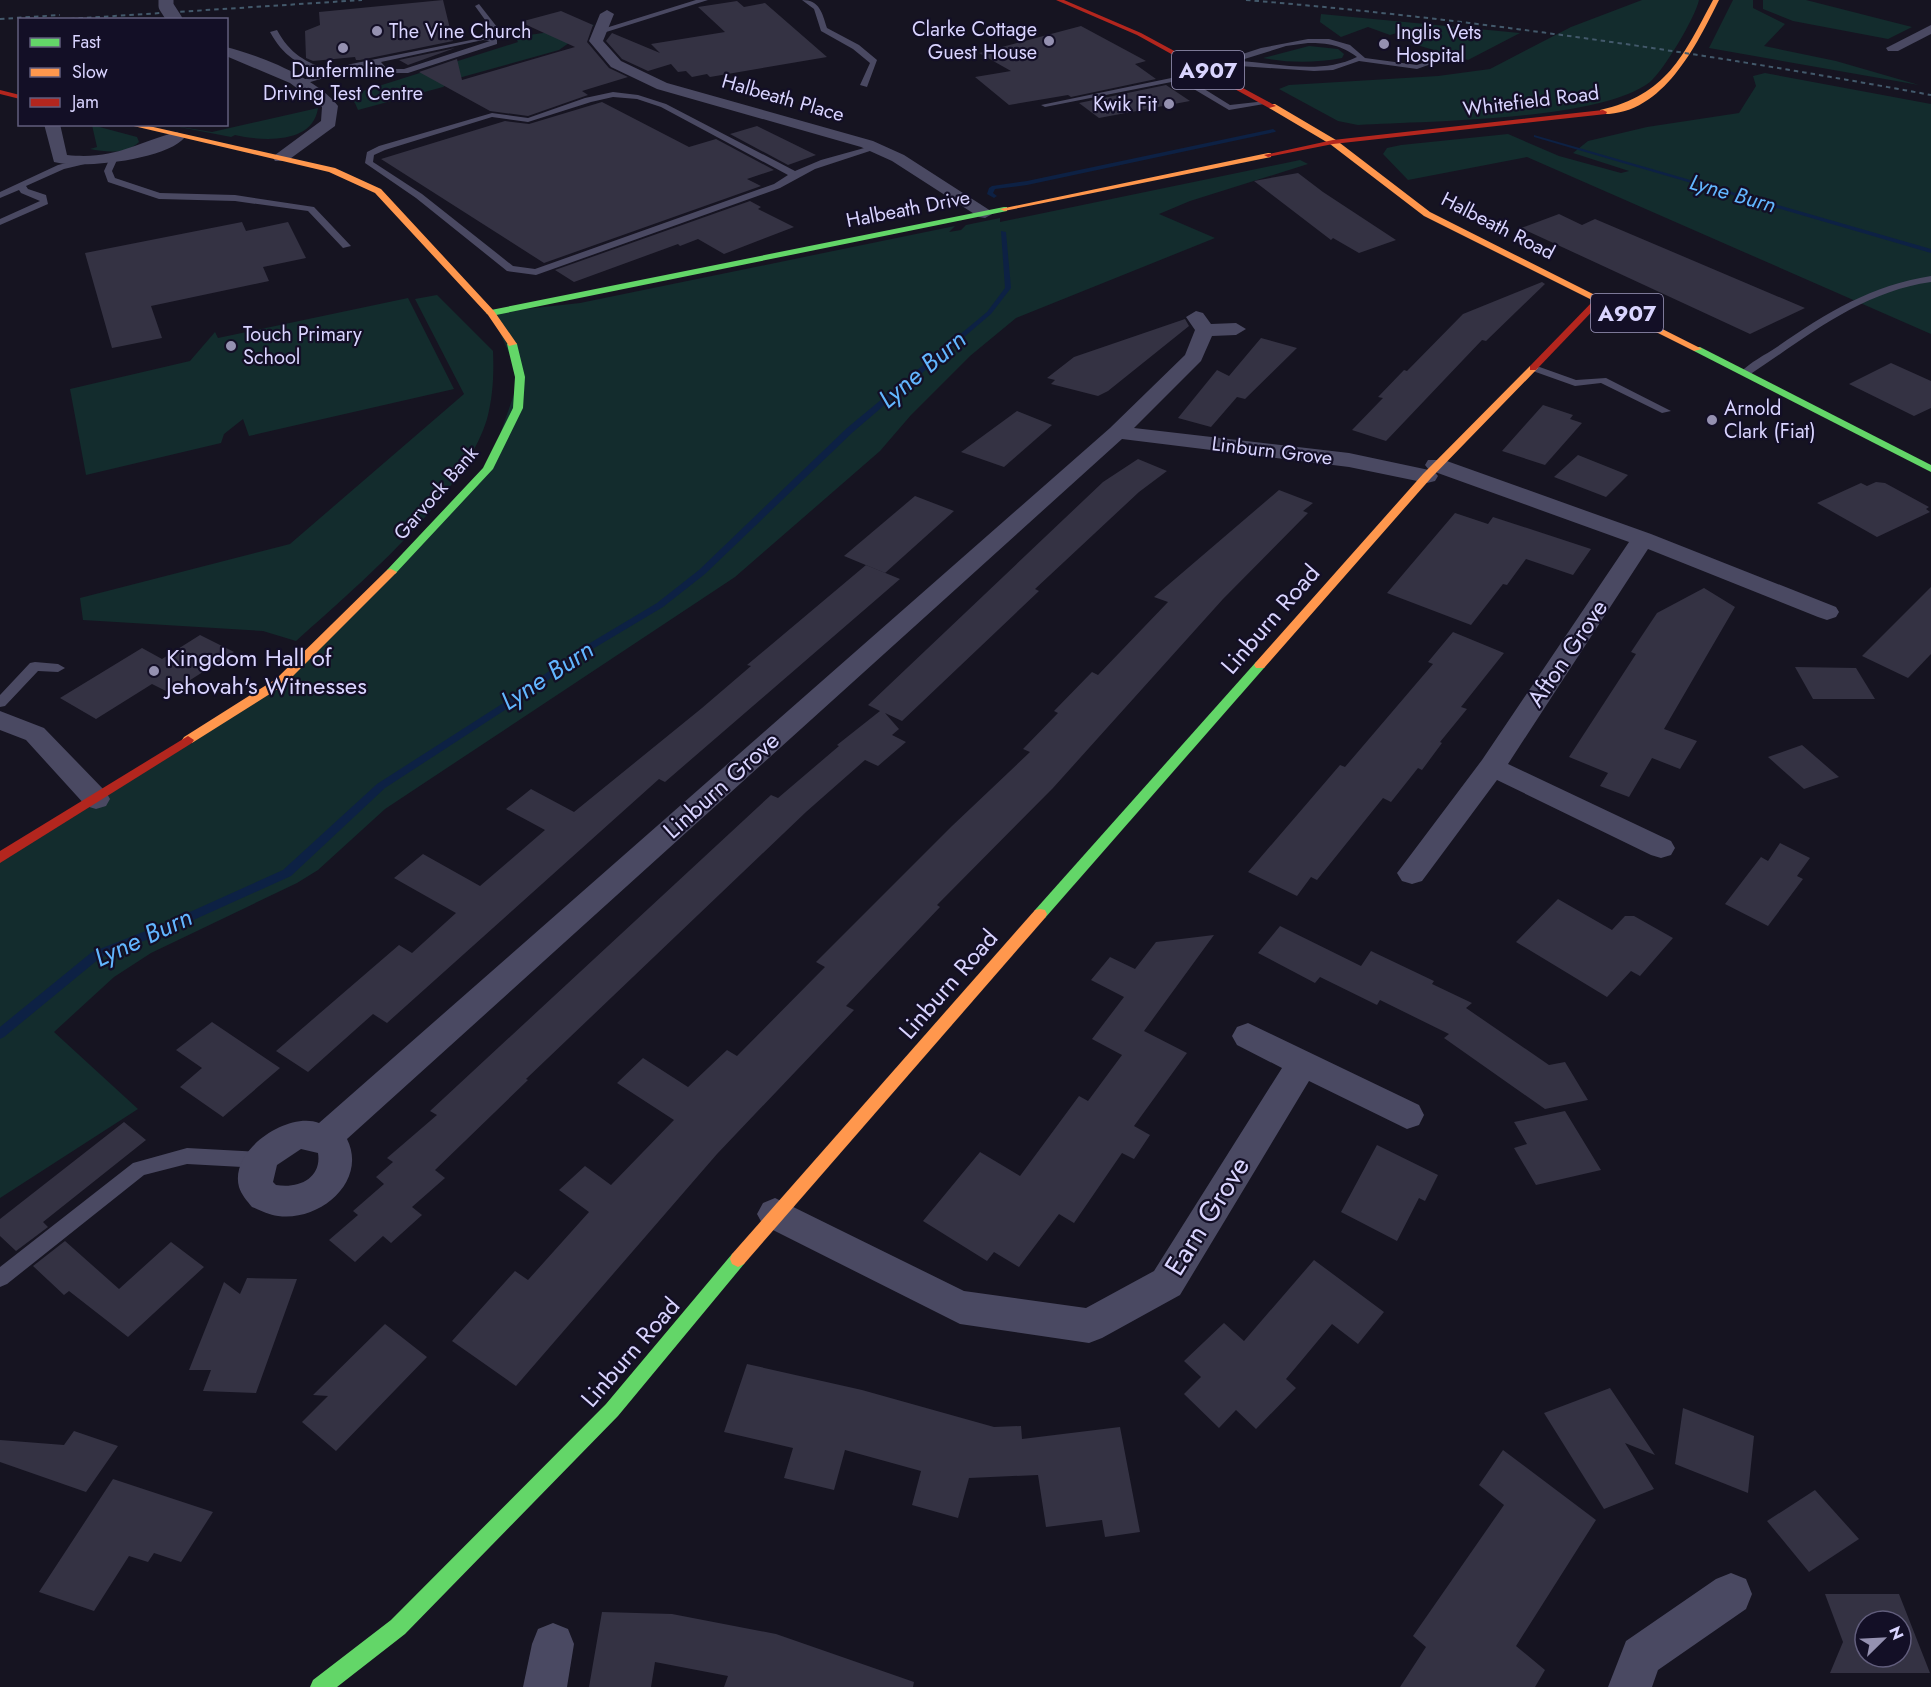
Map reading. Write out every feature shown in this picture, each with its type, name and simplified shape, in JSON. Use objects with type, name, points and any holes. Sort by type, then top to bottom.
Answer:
[{"type":"street","points":[[166,0],[166,6],[174,18]]},
{"type":"street","name":"Halbeath Road","points":[[1059,0],[1139,34],[1225,79],[1333,142],[1427,214],[1600,299],[1931,469]]},
{"type":"street","name":"Whitefield Road","points":[[1333,142],[1583,117],[1628,105],[1644,99],[1668,82],[1716,0]]},
{"type":"street","points":[[600,32],[607,14]]},
{"type":"street","points":[[1893,48],[1931,29]]},
{"type":"street","name":"Halbeath Place","points":[[600,32],[596,41],[616,64],[662,86],[875,148],[898,158],[985,213]]},
{"type":"street","points":[[228,52],[321,95],[330,106],[329,123],[281,158]]},
{"type":"street","points":[[0,92],[18,96]]},
{"type":"street","points":[[52,126],[60,159],[82,162],[135,156],[177,137]]},
{"type":"street","name":"Garvock Bank","points":[[0,858],[280,682],[392,572],[488,469],[518,408],[520,377],[511,341],[491,313],[378,191],[332,170],[136,126]]},
{"type":"street","name":"Halbeath Drive","points":[[491,313],[1333,142]]},
{"type":"street","name":"Linburn Road","points":[[320,1687],[398,1627],[612,1410],[776,1214],[1432,471],[1600,299]]},
{"type":"street","name":"Linburn Grove","points":[[324,1138],[1117,432],[1194,357],[1200,324],[1236,329]]},
{"type":"street","name":"Linburn Grove","points":[[1117,432],[1432,471]]},
{"type":"street","points":[[1432,471],[1643,539],[1827,612]]},
{"type":"street","name":"Afton Grove","points":[[1412,873],[1492,767],[1643,539]]},
{"type":"street","points":[[0,720],[35,734],[96,799]]},
{"type":"street","points":[[1492,767],[1661,848]]},
{"type":"street","points":[[1248,1036],[1407,1115]]},
{"type":"street","name":"Earn Grove","points":[[776,1214],[960,1307],[1089,1326],[1167,1283],[1302,1064]]},
{"type":"street","points":[[314,1135],[324,1138],[333,1144],[337,1153],[333,1174],[317,1192],[304,1199],[279,1203],[260,1194],[255,1175],[261,1160],[276,1145],[288,1138],[314,1135]]},
{"type":"street","points":[[1630,1687],[1641,1656],[1731,1594]]},
{"type":"street","points":[[545,1687],[553,1644]]},
{"type":"lane","points":[[600,32],[704,0]]},
{"type":"lane","points":[[806,0],[817,8],[824,29],[856,47],[874,62],[864,85]]},
{"type":"lane","points":[[300,84],[351,66],[500,36],[479,6]]},
{"type":"lane","points":[[274,32],[281,46],[294,60],[330,73]]},
{"type":"lane","points":[[377,62],[385,71],[405,71],[494,42],[493,39]]},
{"type":"lane","points":[[1045,105],[1209,70],[1224,63],[1278,46],[1321,41],[1342,44],[1356,50],[1362,57],[1354,63],[1299,68],[1276,68],[1252,62],[1224,63]]},
{"type":"lane","points":[[1359,59],[1418,67],[1441,59]]},
{"type":"lane","points":[[1225,79],[1196,88],[1229,108],[1266,103]]},
{"type":"lane","points":[[794,174],[723,138],[711,129],[648,101],[624,94],[605,96],[526,120],[492,115],[382,148],[370,154],[369,163],[419,196],[510,268],[536,272],[777,186],[794,174],[830,159],[875,148]]},
{"type":"lane","points":[[113,160],[108,171],[111,180],[159,196],[236,198],[311,209],[346,246]]},
{"type":"lane","points":[[0,195],[61,167],[82,162]]},
{"type":"lane","points":[[0,222],[45,202],[44,197],[24,191],[21,184]]},
{"type":"lane","points":[[1746,373],[1851,304],[1886,287],[1931,279]]},
{"type":"lane","points":[[1534,368],[1575,383],[1602,380],[1666,411]]},
{"type":"lane","points":[[0,704],[35,666],[58,668]]},
{"type":"lane","points":[[0,1278],[139,1169],[187,1156],[261,1160]]},
{"type":"green space","points":[[1642,0],[1699,0],[1692,19],[1678,43],[1663,67],[1650,82],[1626,95],[1593,105],[1510,117],[1358,125],[1338,121],[1279,89],[1289,85],[1438,76],[1490,69],[1571,27]]},
{"type":"green space","points":[[1733,0],[1753,0],[1753,8],[1785,24],[1764,46],[1836,61],[1919,85],[1709,48]]},
{"type":"green space","points":[[1763,0],[1806,0],[1912,27],[1888,39],[1793,21],[1763,9]]},
{"type":"green space","points":[[1321,14],[1520,33],[1468,60],[1410,43],[1417,38],[1400,32],[1390,35],[1368,27],[1341,37],[1320,22]]},
{"type":"green space","points":[[578,22],[594,25],[559,50],[455,79],[443,87],[358,110],[355,103],[347,96],[518,42],[515,37],[543,33]]},
{"type":"green space","points":[[1309,46],[1338,49],[1344,54],[1342,58],[1312,62],[1263,58]]},
{"type":"green space","points":[[1765,73],[1931,104],[1931,334],[1527,157],[1408,180],[1383,154],[1387,148],[1401,145],[1508,134],[1559,156],[1621,173],[1629,171],[1573,153],[1588,141],[1647,127],[1739,113],[1756,86],[1753,76]]},
{"type":"green space","points":[[318,108],[314,120],[307,129],[284,138],[258,139],[235,135],[231,137],[174,126],[212,132]]},
{"type":"green space","points":[[92,126],[137,137],[139,142],[122,151],[109,152],[90,149],[97,147]]},
{"type":"green space","points":[[1300,160],[1308,164],[1190,201],[1159,214],[1215,238],[1016,318],[970,356],[911,415],[880,451],[735,577],[385,809],[318,870],[297,883],[151,953],[114,977],[54,1032],[138,1109],[0,1198],[0,858],[280,682],[488,469],[520,377],[491,313],[580,303],[955,226],[949,232],[961,230],[966,225],[1000,218],[1000,222]]},
{"type":"green space","points":[[437,295],[493,351],[493,385],[487,419],[474,449],[432,509],[405,539],[348,594],[296,641],[263,631],[83,620],[80,598],[290,544],[464,394],[415,299]]},
{"type":"green space","points":[[408,298],[454,389],[249,436],[243,419],[224,434],[221,443],[86,475],[70,389],[190,361],[215,332],[218,338]]},
{"type":"building","name":"The Vine Church","points":[[443,0],[453,41],[360,60],[356,60],[355,57],[313,61],[306,58],[305,31],[320,25],[319,12]]},
{"type":"building","points":[[737,1],[744,7],[765,3],[827,57],[710,77],[707,74],[692,77],[686,71],[678,72],[671,64],[648,71],[622,59],[606,41],[612,33],[660,53],[651,44],[725,32],[698,7]]},
{"type":"building","points":[[561,11],[593,25],[587,42],[609,68],[628,77],[582,91],[588,95],[528,116],[490,111],[419,72],[457,59],[462,80],[575,47],[520,22]]},
{"type":"building","points":[[1081,26],[1146,61],[1135,64],[1156,79],[1071,97],[1068,95],[1009,105],[975,77],[1011,71],[979,53]]},
{"type":"building","points":[[455,48],[408,65],[399,60]]},
{"type":"building","points":[[1166,85],[1190,101],[1099,118],[1079,103]]},
{"type":"building","points":[[602,102],[689,147],[716,139],[774,170],[747,179],[761,186],[544,263],[381,159],[505,121],[529,124]]},
{"type":"building","points":[[757,126],[816,155],[788,165],[730,134]]},
{"type":"building","points":[[1298,173],[1396,240],[1359,253],[1333,238],[1331,240],[1254,181]]},
{"type":"building","points":[[750,201],[761,207],[758,209],[794,227],[724,254],[698,239],[680,246],[678,244],[574,282],[555,270]]},
{"type":"building","points":[[1559,214],[1582,225],[1595,219],[1805,308],[1750,334],[1521,228]]},
{"type":"building","points":[[242,222],[246,231],[288,222],[306,258],[263,267],[269,281],[151,306],[162,338],[112,348],[85,253]]},
{"type":"building","points":[[1542,282],[1545,284],[1486,341],[1482,340],[1386,441],[1352,430],[1383,398],[1378,397],[1463,314]]},
{"type":"building","points":[[1185,319],[1189,326],[1108,391],[1098,396],[1051,384],[1055,380],[1047,378],[1074,357]]},
{"type":"building","points":[[1261,338],[1297,348],[1245,399],[1237,397],[1211,427],[1178,418],[1217,370],[1229,376]]},
{"type":"building","points":[[1891,363],[1931,381],[1931,408],[1914,416],[1849,384]]},
{"type":"building","points":[[1543,405],[1573,415],[1570,419],[1582,423],[1545,465],[1502,451]]},
{"type":"building","points":[[1017,411],[1052,425],[1004,467],[961,452]]},
{"type":"building","points":[[1578,455],[1628,475],[1606,497],[1554,477]]},
{"type":"building","points":[[1138,459],[1167,471],[1139,492],[1035,589],[1039,591],[902,721],[885,713],[899,729],[892,735],[906,742],[878,766],[865,760],[806,812],[526,1079],[528,1080],[435,1170],[445,1178],[412,1207],[422,1215],[391,1243],[383,1236],[355,1262],[329,1240],[358,1215],[353,1211],[384,1184],[376,1177],[393,1162],[387,1158],[437,1115],[430,1111],[771,795],[778,798],[839,746],[837,745],[880,711],[868,705],[1103,482]]},
{"type":"building","points":[[1876,482],[1885,483],[1929,507],[1926,509],[1930,512],[1877,537],[1817,503],[1861,483],[1867,486]]},
{"type":"building","points":[[1279,490],[1313,503],[1303,511],[1308,513],[1223,599],[1053,788],[937,905],[940,907],[846,1006],[854,1010],[717,1154],[516,1386],[452,1341],[515,1271],[528,1280],[589,1212],[559,1190],[585,1166],[611,1185],[674,1120],[617,1083],[643,1058],[688,1087],[727,1050],[737,1056],[825,967],[816,962],[952,826],[1030,752],[1023,749],[1058,713],[1054,711],[1092,672],[1098,675],[1168,602],[1154,597]]},
{"type":"building","points":[[915,496],[954,511],[885,573],[844,556]]},
{"type":"building","points":[[1455,513],[1488,524],[1493,517],[1591,549],[1573,575],[1526,559],[1507,585],[1503,584],[1471,625],[1387,593]]},
{"type":"building","points":[[866,565],[900,579],[665,782],[659,779],[387,1023],[373,1014],[308,1072],[276,1051],[399,945],[412,953],[456,913],[394,878],[423,854],[480,886],[545,830],[506,809],[531,789],[574,812],[702,708],[751,666],[747,665]]},
{"type":"building","points":[[1931,587],[1931,654],[1908,678],[1862,656]]},
{"type":"building","points":[[1704,588],[1735,607],[1664,729],[1697,741],[1680,769],[1652,758],[1629,797],[1600,786],[1608,773],[1569,757],[1636,654],[1631,652],[1657,613]]},
{"type":"building","points":[[1453,632],[1504,653],[1461,707],[1467,709],[1440,742],[1442,743],[1422,770],[1418,768],[1391,802],[1383,798],[1317,880],[1311,877],[1297,896],[1248,872],[1340,765],[1345,767],[1433,664],[1428,662]]},
{"type":"building","name":"Kingdom Hall of Jehovah's Witnesses","points":[[200,635],[234,652],[170,693],[152,684],[96,719],[60,698],[142,648],[162,659]]},
{"type":"building","points":[[1795,667],[1856,668],[1875,699],[1813,699]]},
{"type":"building","points":[[1802,745],[1839,777],[1804,789],[1768,757]]},
{"type":"building","points":[[1780,843],[1810,858],[1797,876],[1803,879],[1768,926],[1725,904],[1761,857],[1768,861]]},
{"type":"building","points":[[1558,899],[1612,930],[1625,916],[1634,916],[1673,938],[1640,976],[1631,971],[1607,997],[1516,942]]},
{"type":"building","points":[[1280,926],[1361,966],[1371,951],[1434,981],[1432,984],[1472,1003],[1466,1008],[1549,1065],[1565,1062],[1588,1100],[1545,1109],[1444,1038],[1449,1034],[1380,1000],[1377,1005],[1320,977],[1315,983],[1258,953]]},
{"type":"building","points":[[1214,935],[1144,1031],[1187,1053],[1134,1126],[1150,1135],[1134,1159],[1122,1153],[1074,1223],[1059,1214],[1019,1267],[994,1252],[987,1261],[923,1221],[980,1152],[1020,1176],[1079,1096],[1088,1101],[1122,1055],[1092,1039],[1124,997],[1091,980],[1110,957],[1135,969],[1156,942]]},
{"type":"building","points":[[212,1022],[280,1068],[223,1117],[180,1087],[202,1068],[176,1050]]},
{"type":"building","points":[[1565,1111],[1601,1170],[1536,1185],[1514,1148],[1527,1144],[1514,1122]]},
{"type":"building","points":[[124,1122],[146,1140],[43,1222],[48,1227],[16,1251],[0,1236],[0,1219]]},
{"type":"building","points":[[1377,1145],[1438,1175],[1425,1201],[1419,1198],[1397,1241],[1341,1212]]},
{"type":"building","points":[[65,1241],[119,1289],[171,1242],[204,1267],[128,1337],[69,1291],[64,1295],[33,1266]]},
{"type":"building","points":[[1314,1260],[1384,1312],[1358,1344],[1332,1324],[1286,1379],[1296,1388],[1256,1429],[1236,1410],[1219,1428],[1184,1394],[1201,1377],[1184,1361],[1224,1323],[1244,1341]]},
{"type":"building","points":[[247,1278],[297,1279],[256,1393],[203,1391],[211,1370],[189,1370],[224,1282],[240,1294]]},
{"type":"building","points":[[385,1324],[427,1357],[336,1451],[302,1422],[328,1396],[313,1395]]},
{"type":"building","points":[[747,1364],[862,1390],[994,1427],[1021,1426],[1022,1439],[1120,1427],[1140,1532],[1105,1537],[1102,1520],[1046,1527],[1038,1475],[969,1478],[958,1518],[912,1505],[921,1471],[845,1450],[834,1490],[784,1478],[793,1448],[724,1432]]},
{"type":"building","points":[[1610,1388],[1655,1455],[1625,1443],[1654,1489],[1604,1509],[1544,1413]]},
{"type":"building","points":[[1683,1408],[1754,1436],[1748,1493],[1675,1464]]},
{"type":"building","points":[[74,1431],[118,1446],[86,1492],[0,1462],[0,1440],[64,1445]]},
{"type":"building","points":[[1503,1450],[1596,1520],[1516,1646],[1545,1670],[1535,1687],[1400,1687],[1426,1647],[1413,1636],[1504,1505],[1479,1485]]},
{"type":"building","points":[[113,1479],[213,1512],[181,1562],[154,1553],[148,1562],[129,1556],[94,1611],[39,1592]]},
{"type":"building","points":[[1815,1490],[1859,1539],[1809,1572],[1767,1521]]},
{"type":"building","points":[[1825,1594],[1899,1594],[1905,1609],[1853,1609],[1853,1669],[1913,1669],[1913,1630],[1930,1673],[1830,1673],[1843,1642]]},
{"type":"building","points":[[602,1612],[672,1614],[776,1634],[914,1682],[913,1687],[724,1687],[728,1676],[655,1662],[651,1687],[589,1687]]},
{"type":"waterway","name":"Lyne Burn","points":[[994,196],[990,194],[992,188],[1027,183],[1273,131]]},
{"type":"waterway","name":"Lyne Burn","points":[[1536,136],[1931,251]]},
{"type":"waterway","name":"Lyne Burn","points":[[0,1034],[96,955],[165,928],[287,873],[381,786],[508,704],[588,648],[660,605],[702,572],[850,430],[989,313],[1008,288],[1003,232]]},
{"type":"railway","points":[[84,18],[362,0]]},
{"type":"railway","points":[[1246,0],[1504,27],[1675,51],[1931,95]]},
{"type":"railway","points":[[0,19],[60,15]]},
{"type":"traffic: fast","points":[[491,313],[1004,209]]},
{"type":"traffic: fast","points":[[391,572],[488,469],[518,408],[520,377],[512,344]]},
{"type":"traffic: fast","points":[[1697,349],[1931,469]]},
{"type":"traffic: fast","points":[[1040,914],[1260,665]]},
{"type":"traffic: fast","points":[[320,1687],[398,1627],[612,1410],[738,1259]]},
{"type":"traffic: slow","points":[[1603,112],[1625,107],[1643,99],[1659,87],[1686,55],[1716,0]]},
{"type":"traffic: slow","points":[[1272,106],[1333,142],[1427,214],[1697,349]]},
{"type":"traffic: slow","points":[[137,126],[332,170],[378,191],[491,313],[512,344]]},
{"type":"traffic: slow","points":[[1004,209],[1268,155]]},
{"type":"traffic: slow","points":[[1260,665],[1427,476],[1533,368]]},
{"type":"traffic: slow","points":[[188,740],[280,682],[391,572]]},
{"type":"traffic: slow","points":[[738,1259],[1040,914]]},
{"type":"traffic: jam","points":[[1059,0],[1139,34],[1272,106]]},
{"type":"traffic: jam","points":[[0,92],[18,96]]},
{"type":"traffic: jam","points":[[1268,155],[1333,142],[1603,112]]},
{"type":"traffic: jam","points":[[1533,368],[1600,299]]},
{"type":"traffic: jam","points":[[0,858],[188,740]]},
{"type":"place","name":"The Vine Church","points":[[377,31]]},
{"type":"place","name":"Clarke Cottage Guest House","points":[[1049,41]]},
{"type":"place","name":"Inglis Vets Hospital","points":[[1384,44]]},
{"type":"place","name":"Dunfermline Driving Test Centre","points":[[343,48]]},
{"type":"place","name":"Kwik Fit","points":[[1169,104]]},
{"type":"place","name":"Touch Primary School","points":[[231,346]]},
{"type":"place","name":"Arnold Clark (Fiat)","points":[[1712,420]]},
{"type":"place","name":"Kingdom Hall of Jehovah's Witnesses","points":[[154,671]]}]
